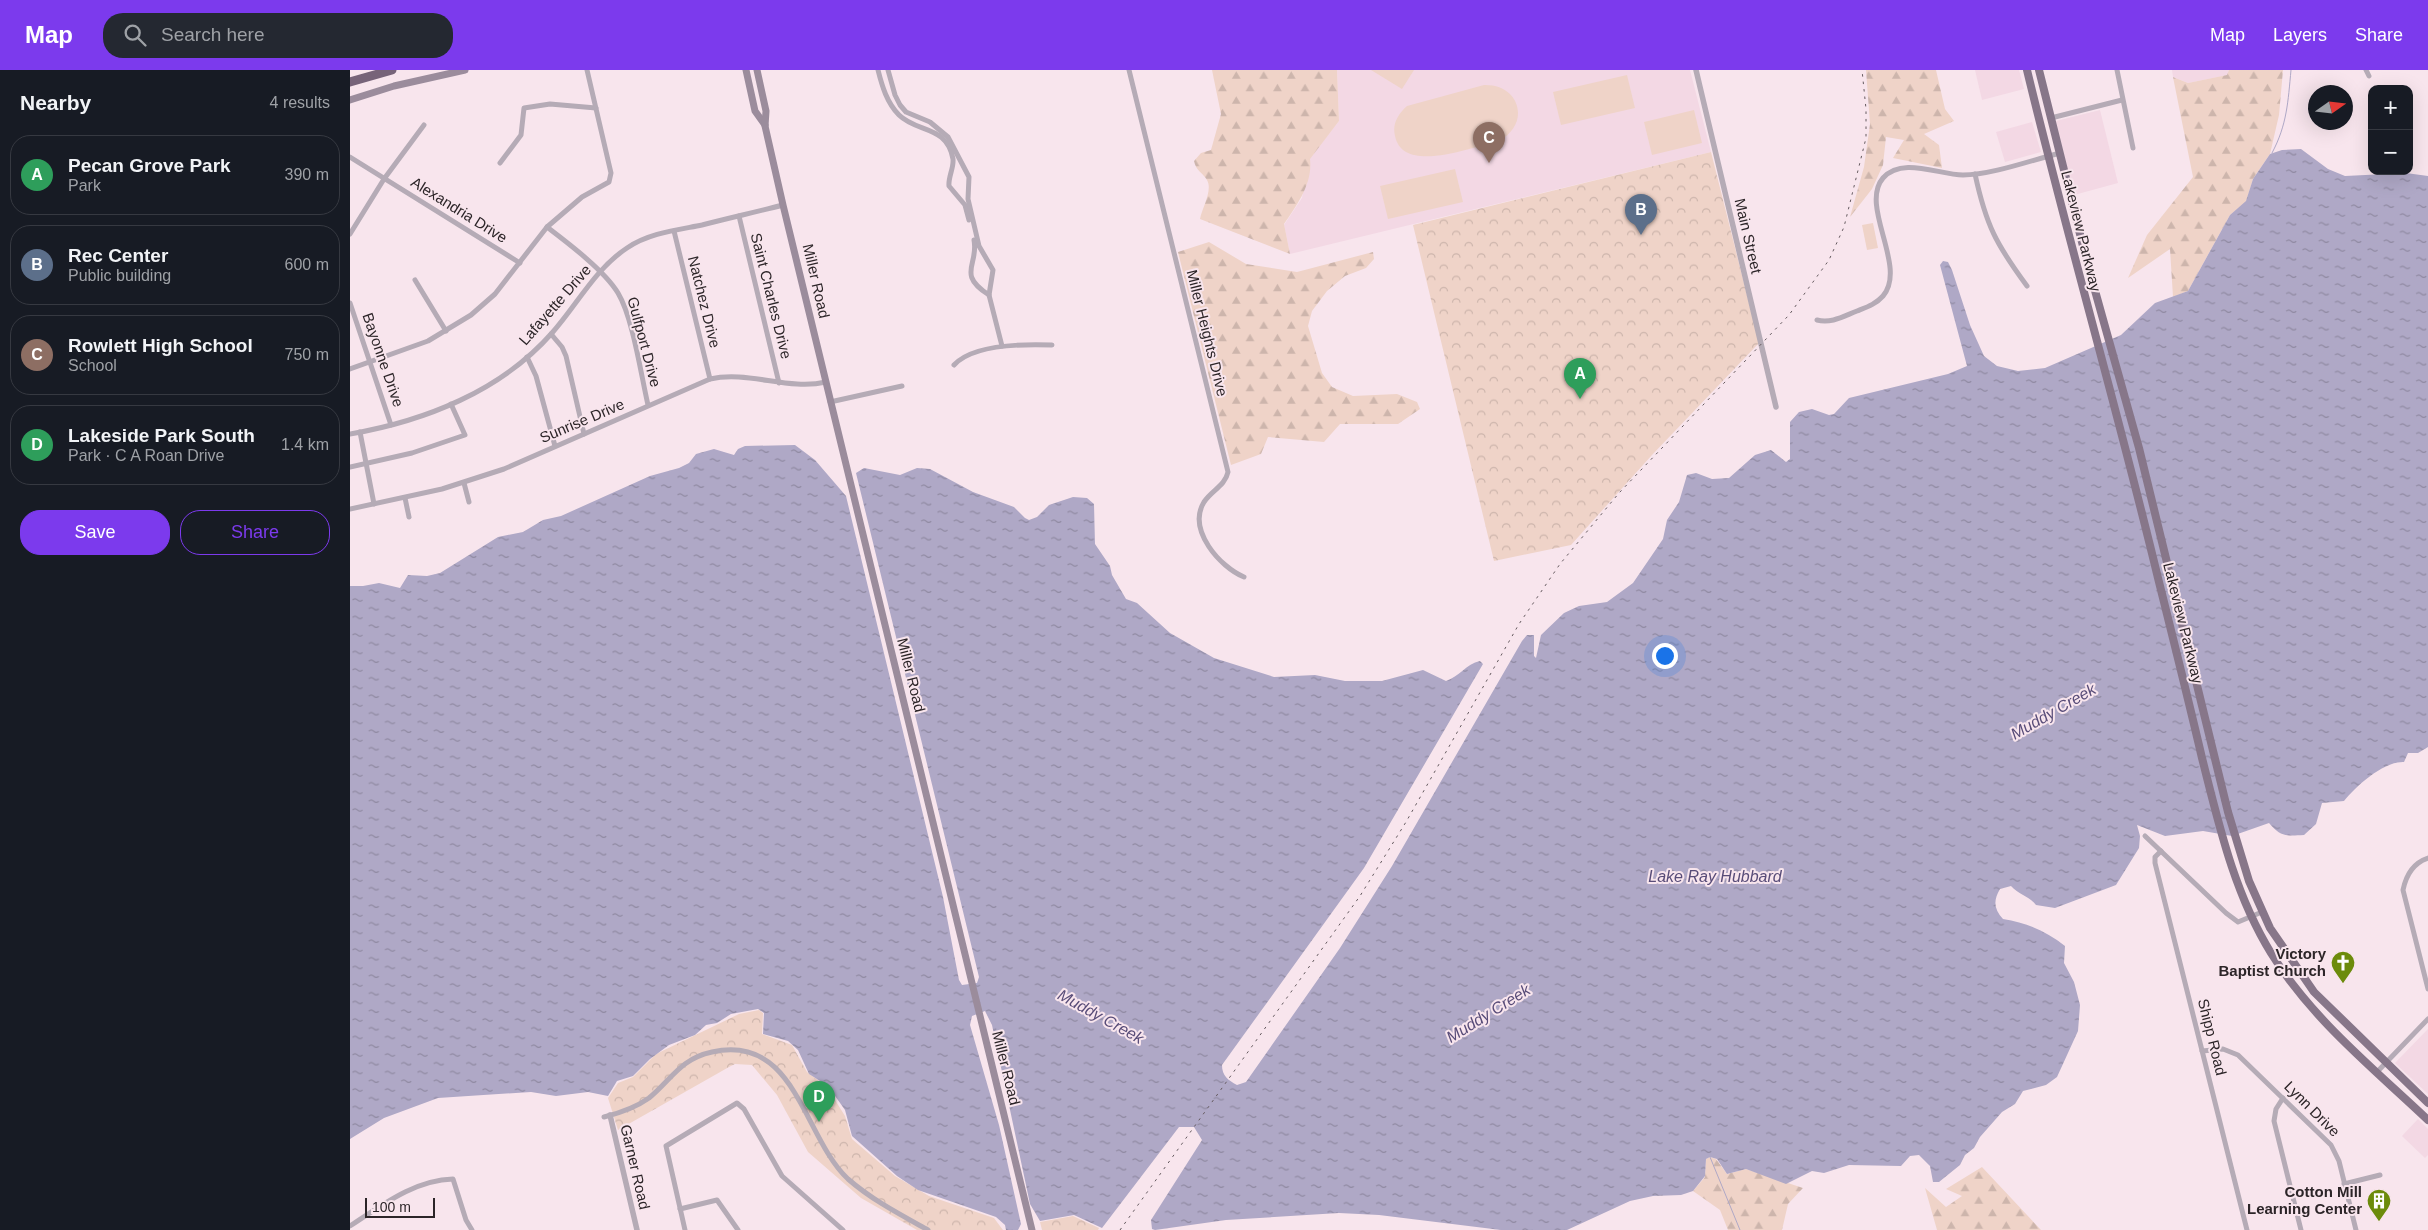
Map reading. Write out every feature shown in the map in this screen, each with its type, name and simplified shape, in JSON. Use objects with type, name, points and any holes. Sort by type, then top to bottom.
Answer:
[{"type":"highway","points":[[350,82],[392,70]]},
{"type":"main road","points":[[350,100],[394,86],[465,70]]},
{"type":"main road","name":"Miller Road","points":[[746,70],[755,111],[765,126]]},
{"type":"main road","name":"Miller Road","points":[[757,70],[766,111],[765,126],[783,205],[1032,1230]]},
{"type":"main road","name":"Lakeview Parkway","points":[[2027,70],[2067,231],[2128,452],[2229,859],[2252,917],[2285,974],[2322,1018],[2428,1120]]},
{"type":"main road","name":"Lakeview Parkway","points":[[2039,70],[2087,262],[2139,448],[2240,856],[2262,912],[2285,952],[2314,992],[2428,1103]]},
{"type":"main road","points":[[2067,231],[2078,258],[2087,262]]},
{"type":"main road","points":[[2285,974],[2305,993],[2314,992]]},
{"type":"street","points":[[350,369],[418,345],[446,331],[485,304],[520,263],[547,227],[582,197],[609,182],[611,178],[587,70]]},
{"type":"street","points":[[878,70],[886,96],[900,116],[910,123],[938,131],[948,137],[969,176],[968,199],[975,245],[970,268],[972,276],[980,289],[989,295]]},
{"type":"street","points":[[888,70],[894,96],[900,105],[906,112],[930,122],[938,131],[953,159],[949,186],[965,205],[972,222],[978,246],[993,270],[989,295],[1002,346]]},
{"type":"street","name":"Miller Heights Drive","points":[[1129,70],[1228,472],[1227,480],[1204,504],[1199,518],[1202,533],[1214,555],[1232,572],[1244,578]]},
{"type":"street","name":"Main Street","points":[[1696,70],[1776,407]]},
{"type":"street","points":[[2117,70],[2133,148]]},
{"type":"street","points":[[2051,118],[2122,100]]},
{"type":"street","points":[[500,163],[520,135],[524,108],[550,104],[596,108]]},
{"type":"street","points":[[350,234],[384,179],[424,125]]},
{"type":"street","points":[[1818,320],[1830,321],[1869,306],[1887,291],[1890,274],[1877,189],[1883,178],[1894,170],[1904,168],[1963,175],[1975,174],[2060,153]]},
{"type":"street","name":"Alexandria Drive","points":[[350,157],[520,263]]},
{"type":"street","points":[[1975,174],[1990,229],[2001,251],[2027,286]]},
{"type":"street","name":"Lafayette Drive","points":[[350,434],[416,418],[451,404],[492,383],[527,357],[551,334],[599,273],[618,254],[636,243],[674,231],[783,205]]},
{"type":"street","name":"Saint Charles Drive","points":[[739,216],[779,383]]},
{"type":"street","name":"Gulfport Drive","points":[[547,227],[609,282],[621,299],[648,405]]},
{"type":"street","name":"Natchez Drive","points":[[674,231],[710,379]]},
{"type":"street","points":[[415,280],[446,331]]},
{"type":"street","name":"Bayonne Drive","points":[[350,303],[392,425]]},
{"type":"street","points":[[551,334],[562,347],[566,356],[584,434]]},
{"type":"street","points":[[954,365],[962,358],[1002,346],[1022,344],[1052,346]]},
{"type":"street","points":[[527,357],[536,376],[555,446]]},
{"type":"street","name":"Sunrise Drive","points":[[350,509],[405,498],[464,483],[504,469],[710,379],[733,378],[812,385],[826,382]]},
{"type":"street","points":[[830,402],[902,386]]},
{"type":"street","points":[[350,467],[412,453],[465,434],[451,404]]},
{"type":"street","points":[[360,432],[374,504]]},
{"type":"street","points":[[464,483],[469,502]]},
{"type":"street","points":[[405,498],[409,518]]},
{"type":"street","points":[[2145,836],[2226,913],[2238,922],[2262,912]]},
{"type":"street","name":"Shipp Road","points":[[2161,851],[2156,857],[2155,863],[2247,1230]]},
{"type":"street","points":[[2428,858],[2418,862],[2412,868],[2405,881],[2403,890],[2424,982],[2428,989]]},
{"type":"street","points":[[2377,1072],[2428,1018]]},
{"type":"street","name":"Lynn Drive","points":[[2202,1051],[2219,1049],[2233,1052],[2331,1145],[2336,1155],[2356,1230]]},
{"type":"street","points":[[607,1116],[630,1109],[643,1102],[678,1068],[694,1058],[726,1050],[753,1054],[768,1062],[788,1079],[824,1148],[848,1179],[875,1200],[928,1230]]},
{"type":"street","points":[[2283,1098],[2276,1109],[2274,1121],[2301,1230]]},
{"type":"street","points":[[685,1230],[666,1146],[737,1104],[744,1109],[782,1176],[843,1230]]},
{"type":"street","name":"Garner Road","points":[[607,1116],[637,1230]]},
{"type":"street","points":[[2344,1184],[2380,1175]]},
{"type":"street","points":[[350,1226],[412,1188],[441,1179],[453,1179],[466,1220],[472,1230]]},
{"type":"street","points":[[680,1209],[717,1200],[738,1230]]},
{"type":"shaded area","points":[[1337,70],[1690,70],[1711,152],[1290,254],[1284,225],[1302,198],[1309,159],[1339,121]]},
{"type":"shaded area","points":[[1975,70],[2019,70],[2024,89],[1982,100]]},
{"type":"shaded area","points":[[2172,70],[2229,70],[2228,75],[2188,83],[2173,77]]},
{"type":"shaded area","points":[[2100,110],[2118,183],[2074,195],[2056,121]]},
{"type":"shaded area","points":[[2032,122],[2041,152],[2005,162],[1996,132]]},
{"type":"shaded area","points":[[2428,1029],[2428,1094],[2395,1063]]},
{"type":"shaded area","points":[[2418,1119],[2428,1129],[2428,1155],[2425,1158],[2402,1136]]},
{"type":"green space","points":[[1212,70],[1337,70],[1339,121],[1310,159],[1307,185],[1284,224],[1290,254],[1200,219],[1208,194],[1209,184],[1196,167],[1194,161],[1201,153],[1211,150],[1221,114]]},
{"type":"green space","points":[[1371,70],[1414,70],[1402,89]]},
{"type":"green space","points":[[1866,70],[1936,70],[1945,109],[1954,121],[1924,134],[1939,145],[1942,168],[1893,158],[1904,140],[1886,137],[1883,165],[1872,189],[1850,217],[1864,167],[1870,124]]},
{"type":"green space","points":[[2229,70],[2283,70],[2279,115],[2270,154],[2253,179],[2246,202],[2230,215],[2188,291],[2173,297],[2170,249],[2128,278],[2147,235],[2193,177],[2173,77],[2188,83],[2227,75]]},
{"type":"green space","points":[[1627,75],[1635,108],[1561,125],[1553,92]]},
{"type":"green space","points":[[1484,85],[1497,86],[1513,98],[1518,116],[1515,125],[1508,134],[1498,141],[1440,155],[1424,156],[1411,154],[1401,148],[1395,136],[1394,127],[1398,116],[1407,106]]},
{"type":"green space","points":[[1694,110],[1702,143],[1652,155],[1644,122]]},
{"type":"green space","points":[[1711,152],[1759,343],[1652,455],[1571,545],[1494,561],[1413,225]]},
{"type":"green space","points":[[1455,169],[1463,202],[1388,219],[1380,186]]},
{"type":"green space","points":[[1873,223],[1878,248],[1867,250],[1862,225]]},
{"type":"green space","points":[[1209,242],[1246,264],[1297,272],[1373,252],[1374,259],[1366,268],[1345,276],[1327,291],[1312,311],[1308,326],[1322,373],[1332,387],[1353,396],[1397,394],[1417,402],[1420,409],[1398,424],[1340,424],[1324,442],[1268,437],[1261,454],[1231,465],[1178,252]]},
{"type":"green space","points":[[759,1010],[763,1013],[762,1034],[792,1045],[807,1072],[827,1087],[845,1116],[852,1139],[895,1176],[929,1196],[994,1218],[1003,1230],[917,1230],[861,1198],[808,1152],[777,1095],[752,1065],[735,1064],[618,1130],[608,1098],[618,1083],[633,1077],[656,1054],[739,1014]]},
{"type":"green space","points":[[1710,1157],[1716,1159],[1727,1174],[1746,1169],[1803,1188],[1788,1204],[1782,1230],[1728,1230],[1720,1210],[1693,1191],[1705,1177],[1706,1159]]},
{"type":"green space","points":[[1982,1167],[2041,1230],[1937,1230],[1925,1188],[1946,1207],[1962,1196],[1946,1189]]},
{"type":"green space","points":[[1073,1216],[1099,1228],[1098,1230],[1042,1230],[1040,1222]]},
{"type":"water","name":"Lake Ray Hubbard","points":[[2301,149],[2328,169],[2345,176],[2413,174],[2428,176],[2428,747],[2418,753],[2408,753],[2404,762],[2379,770],[2356,788],[2344,801],[2322,803],[2316,824],[2304,835],[2284,835],[2269,823],[2232,836],[2203,831],[2165,836],[2137,825],[2140,836],[2139,848],[2116,885],[2055,908],[2036,905],[2011,886],[2000,889],[1996,897],[1996,905],[2003,919],[2036,928],[2065,946],[2064,963],[2074,982],[2080,1005],[2078,1031],[2057,1077],[2046,1085],[2023,1091],[2015,1104],[2002,1112],[1980,1137],[1974,1148],[1965,1155],[1960,1165],[1939,1182],[1933,1182],[1930,1166],[1919,1155],[1910,1156],[1901,1166],[1849,1165],[1824,1173],[1812,1171],[1786,1184],[1746,1169],[1727,1174],[1717,1159],[1710,1157],[1706,1159],[1705,1176],[1693,1191],[1681,1195],[1653,1196],[1630,1201],[1567,1230],[1501,1230],[1379,1215],[1339,1213],[1226,1220],[1155,1230],[1152,1229],[1151,1220],[1202,1140],[1194,1127],[1179,1127],[1102,1228],[1074,1215],[1040,1221],[1030,1204],[992,1025],[985,1011],[972,1016],[970,1025],[999,1125],[1021,1224],[1018,1230],[1006,1230],[1005,1225],[996,1217],[918,1190],[897,1176],[852,1136],[845,1110],[828,1086],[809,1074],[798,1050],[788,1041],[763,1034],[764,1013],[758,1009],[731,1014],[717,1023],[706,1025],[695,1035],[669,1045],[650,1059],[633,1076],[617,1081],[608,1096],[588,1092],[556,1096],[531,1092],[438,1098],[384,1118],[350,1139],[350,586],[379,583],[400,588],[408,575],[427,576],[440,573],[498,537],[523,532],[543,520],[561,516],[650,476],[679,468],[689,463],[696,454],[714,449],[734,455],[738,449],[745,446],[795,445],[815,460],[846,496],[943,897],[959,980],[962,985],[977,983],[979,977],[856,473],[864,468],[900,475],[917,468],[930,469],[973,492],[1014,507],[1029,520],[1037,517],[1049,505],[1073,497],[1087,498],[1094,504],[1095,544],[1110,566],[1112,575],[1126,599],[1137,603],[1170,633],[1214,658],[1274,677],[1315,675],[1345,681],[1382,681],[1423,670],[1446,681],[1480,661],[1483,664],[1364,868],[1222,1065],[1226,1077],[1237,1085],[1246,1082],[1340,948],[1392,866],[1522,641],[1527,635],[1534,635],[1534,656],[1536,658],[1541,635],[1564,613],[1579,606],[1607,602],[1633,583],[1663,539],[1667,520],[1679,502],[1687,475],[1696,473],[1712,479],[1729,478],[1755,455],[1771,450],[1786,462],[1790,459],[1790,422],[1799,412],[1812,409],[1829,415],[1834,414],[1849,398],[1948,374],[1967,366],[1940,265],[1943,261],[1948,262],[1952,270],[1970,325],[1984,356],[1997,366],[2018,371],[2045,368],[2121,335],[2155,303],[2188,291],[2230,215],[2246,201],[2253,179],[2270,154],[2282,150]]},
{"type":"waterway","points":[[2272,153],[2284,123],[2291,70]]},
{"type":"waterway","points":[[1710,1157],[1740,1230]]},
{"type":"railway","points":[[1120,1230],[1360,896],[1406,822],[1519,624],[1560,564],[1619,493],[1789,315],[1829,260],[1844,227],[1866,138],[1866,109],[1862,70]]},
{"type":"place","name":"Rowlett High School","points":[[1489,163]]},
{"type":"place","name":"Rec Center","points":[[1641,235]]},
{"type":"place","name":"Pecan Grove Park","points":[[1580,399]]},
{"type":"place","name":"Victory Baptist Church","points":[[2343,984]]},
{"type":"place","name":"Lakeside Park South","points":[[819,1122]]},
{"type":"place","name":"Cotton Mill Learning Center","points":[[2379,1222]]},
{"type":"water label","name":"Muddy Creek","points":[[2053,711]]},
{"type":"water label","name":"Muddy Creek","points":[[1488,1013]]},
{"type":"water label","name":"Muddy Creek","points":[[1101,1016]]}]
